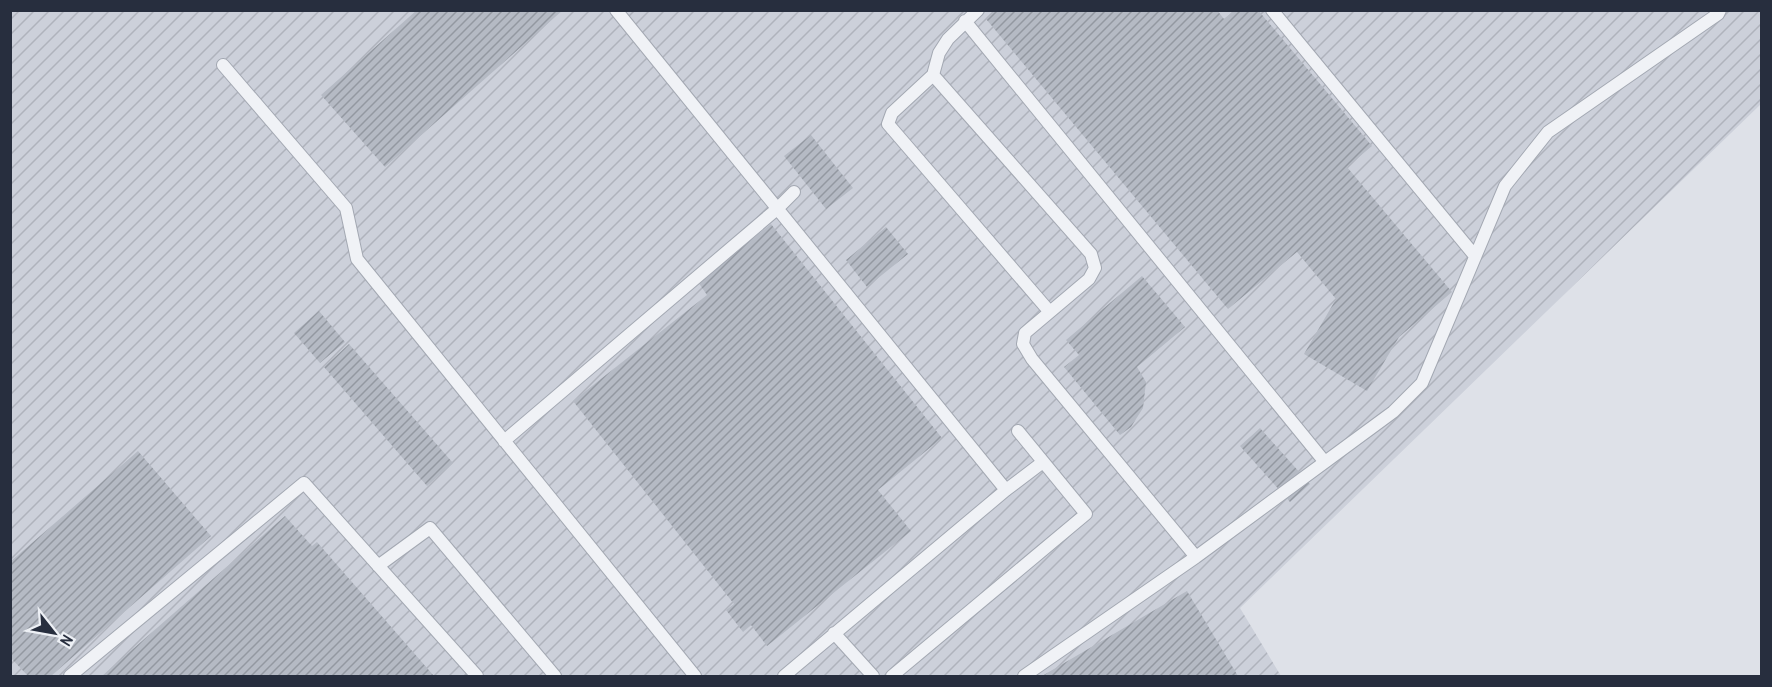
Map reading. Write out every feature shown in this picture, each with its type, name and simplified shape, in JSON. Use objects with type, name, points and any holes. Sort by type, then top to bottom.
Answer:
[{"type":"lane","points":[[616,10],[1006,490]]},
{"type":"lane","points":[[978,10],[948,39],[939,53],[933,75],[892,113],[888,124],[1049,311]]},
{"type":"lane","points":[[1272,10],[1475,256]]},
{"type":"lane","points":[[1024,676],[1196,556],[1393,412],[1422,383],[1505,186],[1548,132],[1718,14],[1720,10]]},
{"type":"lane","points":[[965,21],[1324,461]]},
{"type":"lane","points":[[223,65],[346,208],[357,259],[695,676]]},
{"type":"lane","points":[[933,75],[1091,254],[1095,268],[1089,279],[1025,333],[1023,344],[1032,359],[1196,556]]},
{"type":"lane","points":[[504,441],[777,209],[794,192]]},
{"type":"lane","points":[[892,676],[1086,514],[1018,431]]},
{"type":"lane","points":[[784,676],[1006,490],[1043,462]]},
{"type":"lane","points":[[70,676],[304,483],[477,676]]},
{"type":"lane","points":[[378,566],[430,528],[555,676]]},
{"type":"lane","points":[[834,633],[873,676]]},
{"type":"shaded area","points":[[10,11],[1761,11],[1761,104],[1240,608],[1281,676],[11,676]]},
{"type":"building","points":[[417,10],[563,10],[385,167],[321,95]]},
{"type":"building","points":[[995,10],[1217,10],[1224,19],[1235,10],[1258,10],[1372,146],[1347,167],[1452,292],[1399,337],[1367,391],[1304,354],[1336,299],[1297,252],[1228,309],[986,19]]},
{"type":"building","points":[[811,135],[853,188],[826,209],[784,156]]},
{"type":"building","points":[[771,224],[942,438],[878,490],[911,531],[767,646],[751,625],[743,632],[726,610],[734,604],[573,401],[707,295],[698,282]]},
{"type":"building","points":[[886,227],[908,254],[867,287],[846,260]]},
{"type":"building","points":[[1142,276],[1185,327],[1137,367],[1146,382],[1143,408],[1131,427],[1120,435],[1064,367],[1079,355],[1066,340]]},
{"type":"building","points":[[319,311],[345,342],[320,363],[294,333]]},
{"type":"building","points":[[349,344],[453,463],[427,486],[324,367]]},
{"type":"building","points":[[1260,428],[1310,484],[1290,502],[1240,446]]},
{"type":"building","points":[[138,451],[211,536],[51,676],[28,676],[10,657],[10,562]]},
{"type":"building","points":[[285,516],[312,546],[317,542],[434,676],[102,676]]},
{"type":"building","points":[[1187,591],[1238,676],[1042,676]]}]
